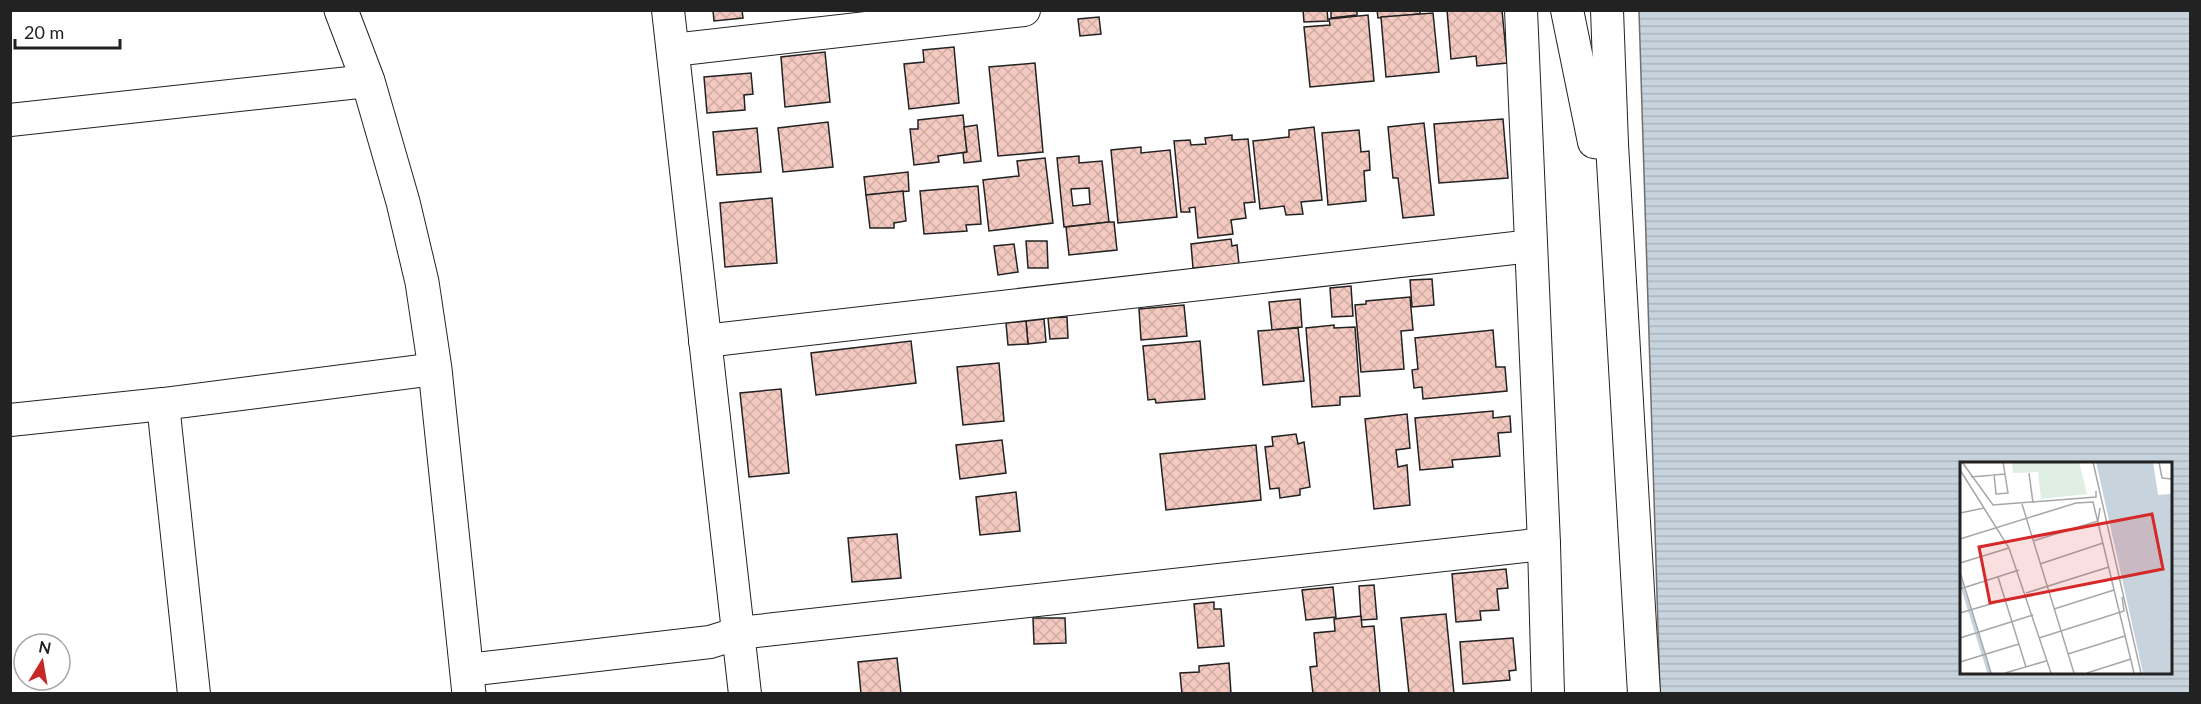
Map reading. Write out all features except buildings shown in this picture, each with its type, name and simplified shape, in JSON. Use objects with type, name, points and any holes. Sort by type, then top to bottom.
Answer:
[{"type":"street","points":[[341,10],[368,81],[403,202],[422,282],[435,369],[468,682],[710,642],[739,633],[1544,544]]},
{"type":"street","points":[[668,10],[745,693]]},
{"type":"street","points":[[673,50],[1024,10]]},
{"type":"street","points":[[1521,10],[1544,544],[1548,693]]},
{"type":"street","points":[[1567,10],[1594,142],[1612,144]]},
{"type":"street","points":[[1607,10],[1612,144],[1644,693]]},
{"type":"street","points":[[10,120],[368,81]]},
{"type":"street","points":[[705,341],[1531,246]]},
{"type":"street","points":[[10,420],[163,404],[435,369]]},
{"type":"street","points":[[163,404],[194,693]]},
{"type":"shaded area","points":[[1639,11],[2190,11],[2190,693],[1660,693]]}]
